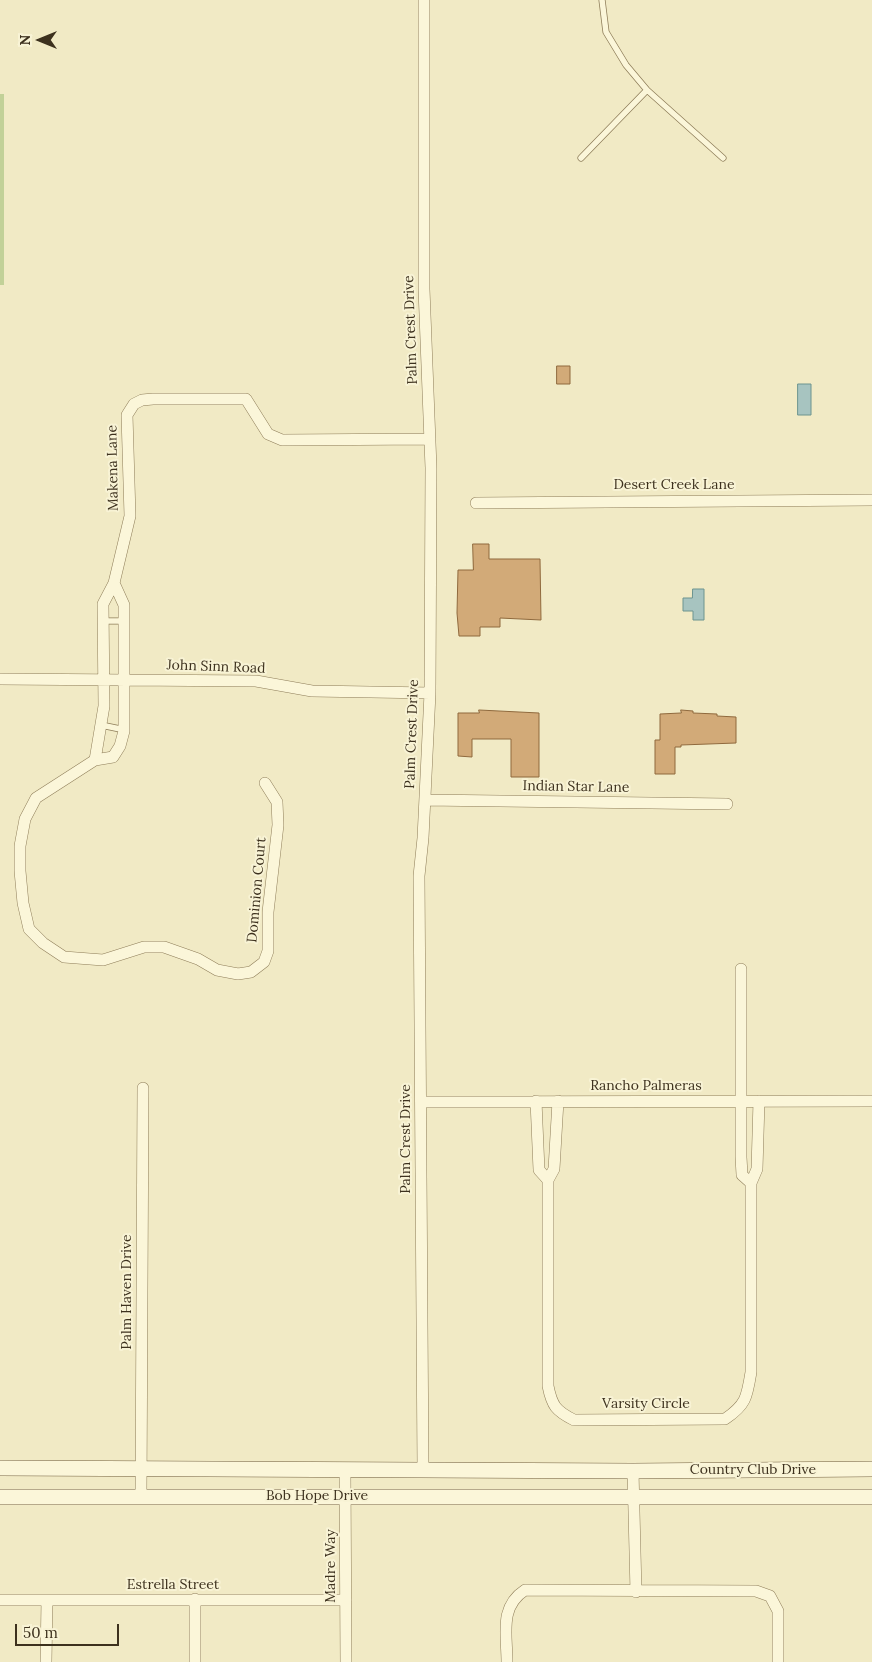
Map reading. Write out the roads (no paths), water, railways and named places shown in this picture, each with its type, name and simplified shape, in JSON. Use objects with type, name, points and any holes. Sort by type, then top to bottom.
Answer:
[{"type":"main road","name":"Bob Hope Drive","points":[[0,1468],[141,1467],[633,1471]]},
{"type":"main road","name":"Country Club Drive","points":[[633,1471],[872,1469]]},
{"type":"main road","name":"Bob Hope Drive","points":[[0,1497],[634,1496]]},
{"type":"main road","name":"Country Club Drive","points":[[634,1496],[872,1497]]},
{"type":"street","name":"Palm Crest Drive","points":[[423,1469],[419,876],[430,693],[430,438],[424,289],[424,0]]},
{"type":"street","name":"Makena Lane","points":[[103,680],[103,604],[114,583],[121,547],[128,527],[130,480],[126,428],[127,415],[134,404],[142,400],[153,399],[246,399],[268,434],[282,440],[430,438]]},
{"type":"street","name":"Desert Creek Lane","points":[[476,503],[872,500]]},
{"type":"street","points":[[114,583],[124,605],[124,680]]},
{"type":"street","name":"John Sinn Road","points":[[0,679],[256,681],[312,691],[430,693]]},
{"type":"street","points":[[95,760],[104,706],[103,680]]},
{"type":"street","name":"Dominion Court","points":[[124,680],[124,730],[120,746],[113,757],[95,760],[36,798],[25,819],[20,846],[23,903],[29,930],[43,943],[64,957],[103,960],[144,947],[164,947],[198,959],[217,970],[238,974],[251,972],[264,962],[268,951],[268,912],[278,825],[278,802],[264,783]]},
{"type":"street","name":"Indian Star Lane","points":[[425,800],[727,804]]},
{"type":"street","name":"Varsity Circle","points":[[741,969],[742,1175],[751,1184]]},
{"type":"street","name":"Palm Haven Drive","points":[[141,1496],[143,1088]]},
{"type":"street","name":"Varsity Circle","points":[[536,1101],[539,1170],[548,1180]]},
{"type":"street","name":"Varsity Circle","points":[[558,1101],[554,1169],[548,1180],[548,1386],[551,1400],[559,1413],[574,1420],[725,1419],[741,1409],[748,1394],[751,1372],[751,1184],[757,1169],[759,1101]]},
{"type":"street","name":"Rancho Palmeras","points":[[421,1102],[872,1101]]},
{"type":"street","points":[[538,1149],[555,1149]]},
{"type":"street","points":[[741,1150],[758,1150]]},
{"type":"street","name":"Madre Way","points":[[345,1470],[346,1662]]},
{"type":"street","points":[[633,1471],[636,1592]]},
{"type":"street","points":[[506,1662],[507,1610],[513,1598],[525,1590],[636,1592],[756,1591],[770,1596],[778,1611],[778,1662]]},
{"type":"street","points":[[195,1599],[195,1662]]},
{"type":"street","name":"Estrella Street","points":[[0,1600],[346,1600]]},
{"type":"street","points":[[46,1662],[47,1600]]},
{"type":"lane","points":[[602,0],[606,32],[626,65],[647,90],[723,158]]},
{"type":"lane","points":[[581,158],[647,90]]},
{"type":"lane","points":[[103,621],[124,621]]},
{"type":"lane","points":[[101,725],[124,730]]},
{"type":"water","points":[[798,384],[811,384],[811,415],[798,415]]},
{"type":"water","points":[[693,589],[704,589],[704,620],[693,620],[693,611],[683,611],[683,598],[692,598]]}]
